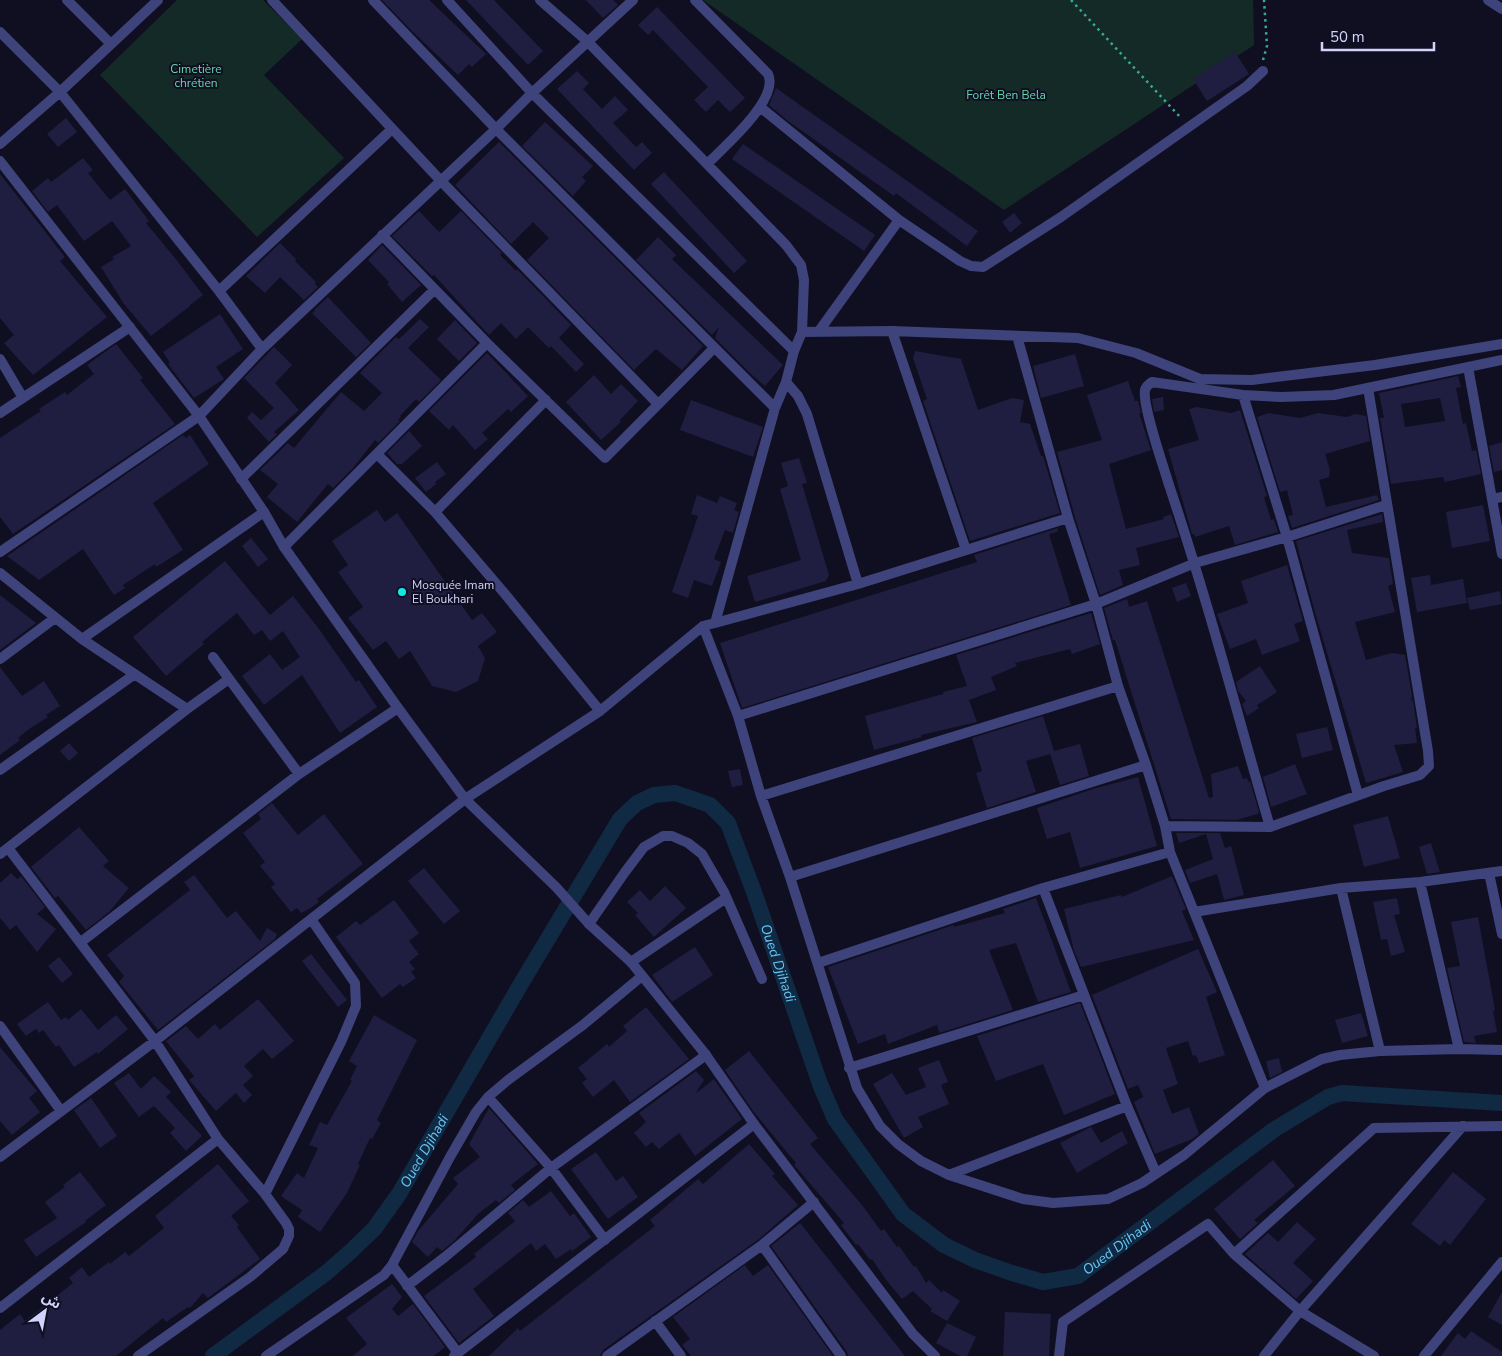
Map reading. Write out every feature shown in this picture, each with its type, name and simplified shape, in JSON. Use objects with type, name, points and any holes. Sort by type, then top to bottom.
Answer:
[{"type":"street","points":[[67,0],[111,44]]},
{"type":"street","points":[[0,144],[60,92],[158,0]]},
{"type":"street","points":[[272,0],[441,181],[658,404]]},
{"type":"street","points":[[373,0],[496,129],[775,408]]},
{"type":"street","points":[[447,0],[532,93],[794,351]]},
{"type":"street","points":[[540,0],[587,41],[786,245],[801,264],[804,280],[802,332],[794,351],[786,382],[775,408],[715,623]]},
{"type":"street","points":[[0,552],[199,416],[262,349],[587,41],[633,0]]},
{"type":"street","points":[[695,0],[768,74],[771,80],[771,86],[760,107],[741,130],[707,164]]},
{"type":"street","points":[[1488,0],[1502,9]]},
{"type":"street","points":[[0,32],[60,92],[219,291],[262,349]]},
{"type":"street","points":[[760,107],[899,220],[960,261],[971,266],[983,268],[1061,217],[1247,86],[1263,72]]},
{"type":"street","points":[[219,291],[392,128]]},
{"type":"street","points":[[0,161],[199,416],[264,512],[284,547],[465,799],[556,887],[589,924],[631,962],[706,1055],[754,1124],[913,1334],[935,1356]]},
{"type":"street","points":[[819,331],[899,220]]},
{"type":"street","points":[[382,236],[434,290],[605,458],[714,348]]},
{"type":"street","points":[[241,479],[434,290]]},
{"type":"street","points":[[0,413],[130,327]]},
{"type":"street","points":[[802,332],[892,331],[1078,338],[1136,353],[1200,379],[1252,380],[1375,365],[1502,344]]},
{"type":"street","points":[[892,331],[966,550]]},
{"type":"street","points":[[1017,336],[1068,518],[1096,604],[1118,686],[1146,765],[1170,852],[1265,1088]]},
{"type":"street","points":[[284,547],[487,342]]},
{"type":"street","points":[[0,359],[23,398]]},
{"type":"street","points":[[1270,827],[1195,562],[1146,405],[1145,390],[1147,385],[1152,382],[1243,395],[1281,397],[1334,395],[1502,360]]},
{"type":"street","points":[[1468,367],[1497,498],[1502,554]]},
{"type":"street","points":[[786,382],[798,396],[807,414],[858,584]]},
{"type":"street","points":[[1164,826],[1270,827],[1420,775],[1429,766],[1368,388]]},
{"type":"street","points":[[1243,395],[1287,537],[1358,795]]},
{"type":"street","points":[[434,512],[546,400]]},
{"type":"street","points":[[377,454],[434,512],[505,594],[600,711]]},
{"type":"street","points":[[738,716],[1096,604],[1195,562],[1287,537],[1386,505]]},
{"type":"street","points":[[82,639],[264,512]]},
{"type":"street","points":[[1,1154],[155,1041],[465,799],[600,711],[703,626],[858,584],[1068,518]]},
{"type":"street","points":[[0,573],[82,639],[187,709]]},
{"type":"street","points":[[0,659],[55,618]]},
{"type":"street","points":[[703,626],[738,716],[761,796],[790,877],[849,1068],[857,1088],[880,1126],[898,1144],[921,1161],[950,1175],[1023,1199],[1053,1203],[1108,1199],[1142,1183],[1184,1155],[1265,1088],[1322,1059],[1340,1055],[1380,1051],[1502,1050]]},
{"type":"street","points":[[213,657],[299,774]]},
{"type":"street","points":[[0,770],[135,674]]},
{"type":"street","points":[[138,1356],[250,1277],[283,1250],[289,1236],[289,1229],[265,1194],[218,1139],[155,1041],[81,942],[4,851],[187,709],[229,680]]},
{"type":"street","points":[[761,796],[1118,686]]},
{"type":"street","points":[[81,942],[299,774],[398,708]]},
{"type":"street","points":[[790,877],[1146,765]]},
{"type":"street","points":[[589,924],[644,847],[663,836],[672,836],[688,843],[702,854],[724,892],[762,979]]},
{"type":"street","points":[[818,964],[1043,888],[1170,852]]},
{"type":"street","points":[[1194,912],[1341,888],[1420,882],[1502,870]]},
{"type":"street","points":[[1489,873],[1502,934]]},
{"type":"street","points":[[1420,882],[1459,1049]]},
{"type":"street","points":[[1043,888],[1127,1106],[1156,1173]]},
{"type":"street","points":[[1341,888],[1380,1051]]},
{"type":"street","points":[[631,962],[726,898]]},
{"type":"street","points":[[265,1194],[341,1042],[356,1006],[355,983],[311,919]]},
{"type":"street","points":[[266,1356],[384,1275],[392,1265],[476,1112],[488,1097],[583,1025],[642,976]]},
{"type":"street","points":[[849,1068],[1084,995]]},
{"type":"street","points":[[0,1026],[61,1111]]},
{"type":"street","points":[[407,1286],[445,1257],[551,1168],[706,1055]]},
{"type":"street","points":[[488,1097],[551,1168],[605,1240]]},
{"type":"street","points":[[950,1175],[1127,1106]]},
{"type":"street","points":[[392,1265],[456,1355],[754,1124]]},
{"type":"street","points":[[1264,1356],[1300,1311],[1463,1126]]},
{"type":"street","points":[[1234,1254],[1374,1128],[1502,1126]]},
{"type":"street","points":[[0,1308],[218,1139]]},
{"type":"street","points":[[607,1356],[762,1245],[814,1202]]},
{"type":"street","points":[[1059,1356],[1063,1322],[1208,1224],[1234,1254],[1300,1311],[1374,1356]]},
{"type":"street","points":[[762,1245],[841,1356]]},
{"type":"street","points":[[1424,1356],[1502,1262]]},
{"type":"street","points":[[655,1321],[681,1356]]},
{"type":"path","points":[[1071,0],[1189,127]]},
{"type":"path","points":[[1263,72],[1263,58],[1267,46],[1264,0]]},
{"type":"green space","name":"Cimetière chrétien","points":[[177,0],[263,0],[302,39],[264,75],[344,158],[257,237],[100,75]]},
{"type":"green space","name":"Forêt Ben Bela","points":[[703,0],[1253,0],[1254,45],[1004,210]]},
{"type":"building","points":[[382,0],[429,0],[486,54],[472,67],[469,64],[458,75]]},
{"type":"building","points":[[466,0],[494,0],[543,51],[528,65]]},
{"type":"building","points":[[586,0],[613,0],[618,5],[603,18]]},
{"type":"building","points":[[657,7],[745,98],[730,112],[718,100],[706,112],[694,100],[708,87],[653,30],[648,35],[638,25]]},
{"type":"building","points":[[1235,52],[1249,74],[1207,101],[1193,79]]},
{"type":"building","points":[[577,71],[589,83],[583,89],[602,109],[615,96],[628,110],[613,123],[636,147],[642,142],[652,153],[634,170],[557,89]]},
{"type":"building","points":[[776,88],[978,231],[967,246],[896,193],[894,196],[788,121],[769,105]]},
{"type":"building","points":[[66,118],[77,132],[58,147],[47,134]]},
{"type":"building","points":[[545,122],[593,166],[582,177],[586,181],[573,196],[522,146]]},
{"type":"building","points":[[499,142],[703,346],[682,370],[656,349],[634,370],[527,260],[549,238],[533,222],[511,244],[455,185]]},
{"type":"building","points":[[743,144],[875,235],[864,251],[732,159]]},
{"type":"building","points":[[83,158],[93,170],[88,173],[110,200],[125,189],[149,221],[146,223],[203,295],[151,336],[124,304],[101,267],[114,259],[112,257],[131,246],[112,221],[84,241],[57,205],[48,212],[32,191],[48,178],[51,182]]},
{"type":"building","points":[[664,172],[747,261],[734,273],[651,184]]},
{"type":"building","points":[[0,174],[65,257],[60,261],[107,317],[33,375],[4,343],[14,335],[0,318]]},
{"type":"building","points":[[419,211],[439,232],[461,211],[502,253],[500,255],[516,271],[517,269],[571,325],[559,338],[584,364],[576,372],[551,346],[549,348],[528,327],[516,339],[501,323],[489,335],[434,275],[432,276],[392,236]]},
{"type":"building","points":[[1014,213],[1022,223],[1010,233],[1002,222]]},
{"type":"building","points":[[658,237],[676,255],[672,259],[783,365],[765,386],[715,338],[719,327],[712,335],[636,260]]},
{"type":"building","points":[[280,243],[316,282],[315,284],[318,287],[304,300],[280,277],[265,293],[246,276]]},
{"type":"building","points":[[382,245],[421,285],[402,302],[387,284],[389,282],[368,260]]},
{"type":"building","points":[[328,297],[371,343],[356,357],[312,313]]},
{"type":"building","points":[[220,314],[243,349],[216,367],[224,379],[194,398],[168,364],[170,363],[163,352]]},
{"type":"building","points":[[420,319],[429,327],[408,348],[441,380],[419,402],[416,399],[400,416],[398,420],[400,421],[378,443],[375,440],[353,468],[333,488],[328,484],[297,522],[267,497],[278,484],[260,470],[288,443],[294,448],[341,392],[364,411],[382,393],[360,373],[396,337],[399,339]]},
{"type":"building","points":[[455,320],[477,343],[459,361],[437,339]]},
{"type":"building","points":[[116,344],[143,378],[140,380],[175,424],[13,534],[0,517],[0,438],[41,411],[39,409],[65,392],[67,395],[94,374],[87,365]]},
{"type":"building","points":[[274,347],[292,365],[275,383],[299,410],[274,432],[277,434],[269,442],[247,418],[252,412],[261,420],[274,408],[244,378]]},
{"type":"building","points":[[915,351],[961,359],[978,410],[1012,398],[1024,400],[1020,422],[1030,424],[1041,456],[1043,456],[1060,513],[970,541],[923,401],[927,399],[913,358]]},
{"type":"building","points":[[487,353],[528,396],[511,412],[508,409],[482,433],[488,439],[475,450],[453,425],[449,430],[429,411]]},
{"type":"building","points":[[1075,354],[1084,386],[1041,398],[1033,366]]},
{"type":"building","points":[[594,375],[611,394],[621,384],[638,401],[619,421],[621,422],[601,440],[566,402]]},
{"type":"building","points":[[1458,376],[1461,387],[1456,388],[1463,424],[1466,423],[1472,451],[1476,450],[1481,474],[1445,482],[1443,477],[1391,484],[1380,418],[1384,418],[1379,393]],"holes":[[[1440,398],[1445,421],[1405,427],[1401,404]]]},
{"type":"building","points":[[1128,381],[1135,401],[1138,401],[1141,413],[1139,413],[1151,450],[1109,464],[1126,529],[1164,519],[1163,517],[1171,514],[1179,537],[1136,548],[1140,565],[1119,570],[1123,585],[1100,595],[1076,521],[1057,452],[1102,440],[1087,395]]},
{"type":"building","points":[[1163,397],[1164,410],[1154,412],[1152,399]]},
{"type":"building","points":[[691,400],[763,427],[753,457],[680,430]]},
{"type":"building","points":[[1197,407],[1231,413],[1240,410],[1267,496],[1264,497],[1271,520],[1274,519],[1278,532],[1235,545],[1229,526],[1195,537],[1192,534],[1168,449],[1199,440],[1189,409]]},
{"type":"building","points":[[1269,413],[1300,418],[1318,413],[1347,417],[1355,414],[1366,416],[1370,441],[1325,454],[1330,470],[1329,477],[1319,480],[1326,507],[1377,495],[1379,500],[1292,528],[1288,516],[1293,515],[1287,490],[1280,492],[1257,417]]},
{"type":"building","points":[[409,431],[422,446],[402,464],[397,464],[387,453]]},
{"type":"building","points":[[183,435],[186,438],[190,435],[209,464],[153,503],[183,550],[156,567],[155,564],[123,585],[125,588],[114,595],[83,549],[39,580],[7,556]]},
{"type":"building","points":[[1502,442],[1502,470],[1494,472],[1489,446]]},
{"type":"building","points":[[799,458],[807,483],[802,484],[829,575],[826,581],[755,602],[747,576],[801,560],[780,489],[788,486],[781,463]]},
{"type":"building","points":[[437,462],[446,474],[426,492],[415,478]]},
{"type":"building","points":[[697,495],[717,503],[720,496],[737,503],[734,510],[739,512],[733,533],[725,530],[714,559],[721,562],[712,586],[694,580],[688,598],[672,592],[698,516],[691,514]]},
{"type":"building","points":[[1483,505],[1490,541],[1452,548],[1446,512]]},
{"type":"building","name":"Mosquée Imam El Boukhari","points":[[377,510],[385,522],[397,513],[472,620],[482,613],[497,632],[478,646],[485,658],[478,681],[456,692],[432,686],[410,651],[399,659],[386,641],[373,650],[348,618],[363,607],[338,572],[348,565],[332,541]]},
{"type":"building","points":[[1382,514],[1383,522],[1347,530],[1352,553],[1389,558],[1393,584],[1388,586],[1395,612],[1355,622],[1366,660],[1392,653],[1405,655],[1412,695],[1411,701],[1413,700],[1417,728],[1415,728],[1417,743],[1394,745],[1403,772],[1366,783],[1316,616],[1296,541]]},
{"type":"building","points":[[1058,528],[1057,532],[1049,534],[1071,605],[742,708],[720,643],[977,562],[974,555]]},
{"type":"building","points":[[251,538],[268,559],[258,567],[242,546]]},
{"type":"building","points":[[225,561],[270,615],[293,596],[356,682],[359,680],[377,707],[340,733],[302,675],[264,705],[242,676],[270,654],[282,670],[300,657],[283,631],[270,641],[262,630],[254,635],[237,613],[202,642],[204,644],[166,676],[133,637]]},
{"type":"building","points":[[1287,565],[1303,621],[1294,624],[1300,641],[1262,655],[1256,639],[1230,649],[1217,614],[1248,603],[1241,581]]},
{"type":"building","points":[[1430,575],[1431,585],[1463,579],[1467,603],[1417,612],[1411,578]]},
{"type":"building","points":[[1186,583],[1191,596],[1177,602],[1172,588]]},
{"type":"building","points":[[1500,591],[1502,604],[1470,610],[1467,598]]},
{"type":"building","points":[[0,595],[36,623],[0,650]]},
{"type":"building","points":[[1127,599],[1129,607],[1147,601],[1209,798],[1213,797],[1211,774],[1238,766],[1243,779],[1247,778],[1248,782],[1250,781],[1259,812],[1257,814],[1237,820],[1171,819],[1104,608]]},
{"type":"building","points":[[1091,613],[1100,644],[1072,654],[1070,649],[1015,663],[1017,666],[991,677],[996,690],[969,700],[977,722],[921,735],[922,737],[874,750],[865,716],[967,686],[956,655]]},
{"type":"building","points":[[1260,666],[1277,692],[1257,705],[1259,708],[1247,716],[1242,704],[1246,701],[1238,691],[1236,682]]},
{"type":"building","points":[[0,667],[22,696],[44,681],[60,706],[46,715],[48,717],[29,729],[18,738],[20,740],[0,755]]},
{"type":"building","points":[[1043,716],[1054,751],[1080,744],[1089,776],[1060,785],[1050,754],[1026,761],[1036,792],[987,808],[976,773],[982,771],[972,738]]},
{"type":"building","points":[[1327,727],[1333,750],[1302,758],[1296,734]]},
{"type":"building","points":[[69,743],[78,753],[69,761],[60,751]]},
{"type":"building","points":[[1295,764],[1307,794],[1271,807],[1263,777]]},
{"type":"building","points":[[740,769],[743,785],[732,787],[728,771]]},
{"type":"building","points":[[1138,777],[1157,846],[1080,868],[1070,832],[1047,839],[1037,808],[1093,789]]},
{"type":"building","points":[[272,803],[298,835],[324,814],[363,864],[317,899],[319,902],[301,913],[297,908],[291,912],[271,887],[275,884],[260,866],[265,862],[243,833],[261,819],[258,814]]},
{"type":"building","points":[[1388,816],[1400,858],[1364,867],[1353,825]]},
{"type":"building","points":[[79,827],[109,861],[103,866],[129,888],[109,912],[86,930],[58,896],[55,898],[31,867]]},
{"type":"building","points":[[1176,833],[1220,833],[1225,848],[1231,846],[1244,895],[1224,900],[1217,874],[1190,883],[1185,870],[1213,859],[1206,834],[1179,843]]},
{"type":"building","points":[[1431,843],[1440,872],[1427,874],[1419,847]]},
{"type":"building","points":[[424,868],[460,911],[444,924],[408,881]]},
{"type":"building","points":[[11,873],[17,879],[21,876],[45,907],[37,914],[56,929],[37,952],[16,925],[10,930],[0,918],[0,883]]},
{"type":"building","points":[[194,875],[227,918],[236,911],[260,941],[267,928],[277,934],[275,939],[158,1030],[119,982],[124,976],[107,955],[190,890],[184,882]]},
{"type":"building","points":[[1172,876],[1186,909],[1182,911],[1194,940],[1081,967],[1074,951],[1064,909],[1121,895],[1122,897]]},
{"type":"building","points":[[665,886],[686,908],[654,937],[635,915],[638,913],[627,902],[640,890],[650,901]]},
{"type":"building","points":[[1036,898],[1071,992],[1038,1002],[1016,943],[989,950],[1013,1010],[939,1033],[937,1025],[888,1044],[885,1034],[858,1044],[828,967],[954,925],[954,927],[1005,913],[1003,909]]},
{"type":"building","points":[[1397,898],[1400,914],[1394,915],[1405,952],[1391,956],[1387,939],[1381,940],[1373,902]]},
{"type":"building","points":[[394,900],[419,933],[409,941],[419,954],[409,962],[415,969],[411,972],[416,978],[403,987],[400,984],[382,998],[336,937],[356,921],[360,925]]},
{"type":"building","points":[[1478,917],[1495,1010],[1493,1011],[1497,1032],[1474,1036],[1476,1043],[1464,1042],[1447,968],[1460,966],[1451,922]]},
{"type":"building","points":[[695,947],[713,975],[672,1002],[652,975]]},
{"type":"building","points":[[1198,949],[1217,992],[1206,997],[1225,1055],[1199,1063],[1196,1055],[1193,1056],[1188,1041],[1166,1048],[1178,1084],[1163,1090],[1172,1114],[1189,1107],[1199,1134],[1192,1139],[1155,1154],[1134,1102],[1143,1097],[1138,1085],[1128,1089],[1092,995]]},
{"type":"building","points":[[311,954],[347,1000],[338,1007],[302,961]]},
{"type":"building","points":[[59,957],[73,974],[62,983],[48,966]]},
{"type":"building","points":[[258,999],[294,1041],[272,1059],[263,1049],[244,1066],[253,1076],[243,1085],[252,1095],[244,1103],[236,1093],[216,1111],[189,1080],[194,1076],[166,1041],[186,1026],[198,1039],[215,1024],[220,1030]]},
{"type":"building","points":[[48,1002],[61,1020],[66,1017],[68,1020],[81,1009],[98,1030],[116,1015],[128,1029],[98,1054],[97,1052],[74,1067],[59,1045],[56,1047],[43,1030],[39,1033],[36,1029],[26,1036],[17,1024]]},
{"type":"building","points":[[1080,1003],[1115,1094],[1064,1115],[1043,1064],[996,1081],[977,1036]]},
{"type":"building","points":[[646,1007],[689,1059],[630,1102],[614,1080],[593,1097],[582,1083],[587,1079],[578,1068],[607,1044],[609,1047],[627,1031],[623,1026]]},
{"type":"building","points":[[1361,1013],[1368,1036],[1342,1043],[1335,1020]]},
{"type":"building","points":[[374,1015],[417,1040],[377,1120],[381,1123],[372,1139],[370,1138],[347,1193],[320,1232],[298,1217],[302,1210],[281,1196],[297,1173],[304,1178],[318,1148],[309,1145],[320,1122],[327,1125],[352,1081],[350,1080],[357,1066],[349,1061]]},
{"type":"building","points":[[0,1047],[37,1091],[29,1098],[40,1112],[12,1135],[0,1121]]},
{"type":"building","points":[[749,1051],[818,1138],[810,1144],[862,1205],[881,1231],[884,1229],[897,1247],[899,1246],[914,1267],[916,1266],[926,1283],[929,1280],[942,1293],[943,1290],[960,1301],[947,1321],[930,1311],[932,1309],[913,1291],[902,1299],[872,1259],[870,1260],[858,1244],[856,1245],[841,1225],[844,1223],[794,1165],[796,1163],[753,1111],[725,1070]]},
{"type":"building","points":[[1279,1058],[1282,1072],[1270,1078],[1266,1061]]},
{"type":"building","points":[[939,1060],[948,1082],[941,1085],[949,1104],[918,1117],[923,1127],[904,1138],[873,1084],[892,1073],[906,1095],[926,1087],[918,1068]]},
{"type":"building","points":[[696,1071],[704,1080],[695,1094],[714,1079],[742,1119],[695,1156],[679,1133],[659,1149],[652,1142],[646,1147],[634,1133],[646,1122],[639,1113]]},
{"type":"building","points":[[129,1073],[141,1089],[154,1076],[171,1092],[166,1097],[202,1136],[186,1151],[170,1133],[175,1128],[154,1106],[139,1117],[114,1083]]},
{"type":"building","points":[[91,1098],[117,1136],[100,1148],[74,1110]]},
{"type":"building","points":[[489,1108],[538,1164],[511,1185],[515,1190],[499,1203],[496,1200],[478,1214],[455,1240],[442,1251],[437,1247],[428,1257],[412,1242],[418,1231],[458,1184],[453,1178],[480,1157],[469,1144]]},
{"type":"building","points":[[1091,1127],[1101,1143],[1122,1131],[1128,1143],[1077,1173],[1060,1143]]},
{"type":"building","points":[[749,1144],[775,1174],[772,1176],[798,1205],[759,1239],[603,1350],[600,1356],[489,1356],[518,1328],[520,1331],[655,1226],[650,1220],[698,1179],[703,1184]]},
{"type":"building","points":[[596,1152],[616,1181],[623,1176],[638,1197],[608,1219],[571,1169]]},
{"type":"building","points":[[1273,1160],[1295,1186],[1254,1220],[1258,1223],[1240,1239],[1214,1209]]},
{"type":"building","points":[[218,1164],[249,1201],[231,1216],[239,1225],[237,1227],[260,1259],[208,1298],[203,1293],[190,1308],[188,1307],[166,1322],[163,1318],[116,1356],[0,1356],[0,1330],[20,1314],[25,1321],[73,1283],[69,1278],[82,1267],[89,1277],[125,1252],[129,1256],[164,1228],[155,1216]]},
{"type":"building","points":[[80,1172],[106,1205],[86,1222],[36,1257],[24,1240],[57,1218],[45,1202],[65,1187],[63,1185]]},
{"type":"building","points":[[1453,1172],[1486,1199],[1450,1245],[1444,1240],[1440,1246],[1411,1224]]},
{"type":"building","points":[[551,1191],[570,1216],[574,1213],[591,1237],[572,1251],[571,1249],[556,1259],[545,1244],[536,1251],[531,1243],[473,1289],[494,1316],[459,1343],[424,1296],[476,1257],[474,1254],[515,1221],[508,1213],[523,1200],[529,1207]]},
{"type":"building","points":[[1297,1222],[1316,1239],[1293,1263],[1313,1281],[1296,1299],[1245,1254],[1268,1233],[1278,1242]]},
{"type":"building","points":[[800,1223],[905,1356],[848,1356],[771,1246]]},
{"type":"building","points":[[745,1265],[753,1276],[768,1265],[833,1356],[691,1356],[682,1345],[690,1339],[673,1317]]},
{"type":"building","points":[[392,1284],[402,1297],[392,1309],[398,1316],[413,1304],[445,1347],[434,1356],[353,1356],[367,1344],[346,1318]]},
{"type":"building","points":[[1502,1292],[1502,1325],[1488,1317]]},
{"type":"building","points":[[1005,1312],[1051,1314],[1049,1356],[1003,1356]]},
{"type":"building","points":[[947,1323],[976,1337],[967,1356],[960,1356],[936,1343]]},
{"type":"building","points":[[1471,1331],[1502,1352],[1502,1356],[1441,1356],[1458,1333],[1465,1339]]},
{"type":"waterway","name":"Oued Djihadi","points":[[213,1356],[326,1273],[374,1229],[399,1194],[522,982],[620,819],[637,803],[654,795],[675,793],[710,805],[728,823],[754,892],[820,1084],[835,1119],[903,1214],[944,1245],[975,1260],[1043,1282],[1078,1276],[1275,1129],[1328,1097],[1342,1093],[1502,1103]]},
{"type":"place","name":"Mosquée Imam El Boukhari","points":[[402,592]]}]
